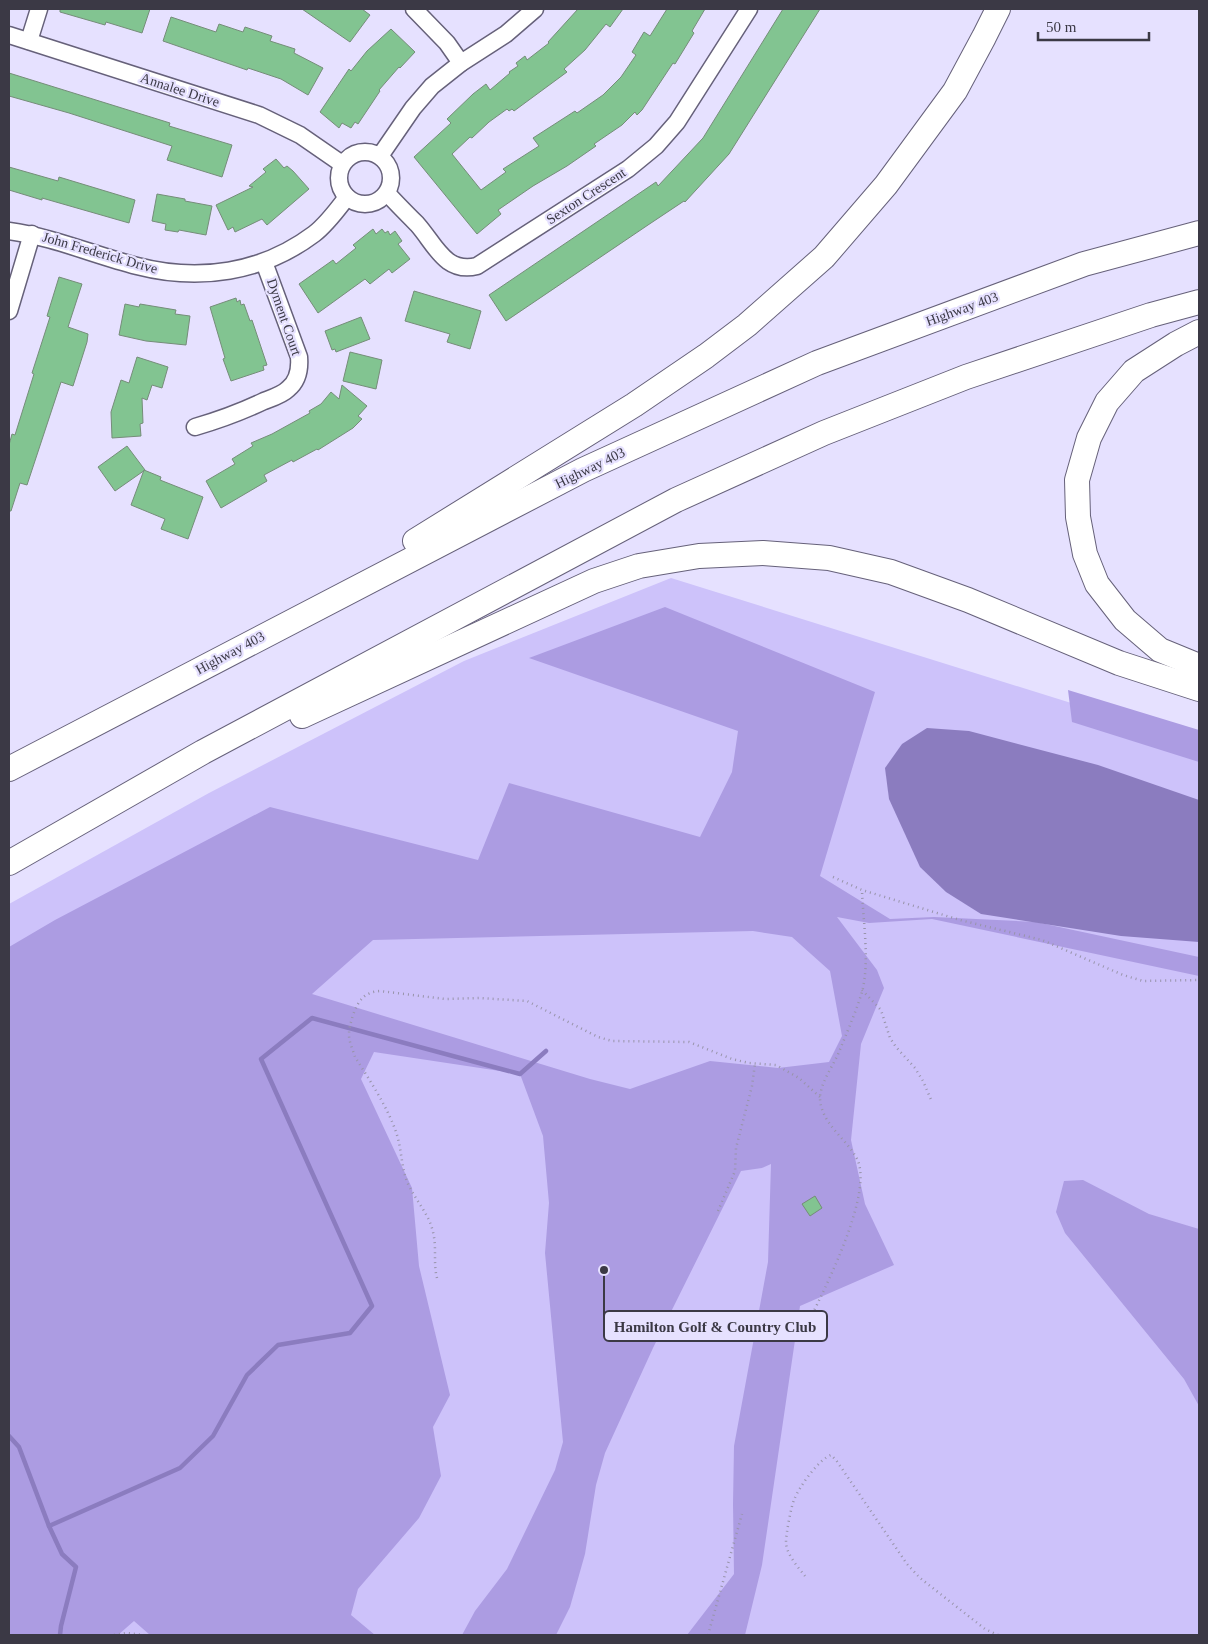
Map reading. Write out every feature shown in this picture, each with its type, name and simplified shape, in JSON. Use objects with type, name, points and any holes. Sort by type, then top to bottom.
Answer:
[{"type":"highway","points":[[294,619],[413,542],[634,405],[706,356],[747,325],[824,257],[886,185],[955,91],[998,9]]},
{"type":"highway","name":"Highway 403","points":[[9,769],[583,470],[817,363],[1084,264],[1199,234]]},
{"type":"highway","points":[[9,862],[203,752],[676,500],[824,433],[966,377],[1151,315],[1199,302]]},
{"type":"highway","points":[[1199,332],[1176,344],[1134,371],[1107,402],[1089,438],[1078,480],[1078,517],[1085,554],[1097,584],[1125,620],[1160,650],[1199,666]]},
{"type":"highway","points":[[110,805],[594,581],[639,566],[699,556],[763,553],[829,558],[890,572],[968,600],[1119,663],[1199,688]]},
{"type":"street","points":[[29,41],[39,9]]},
{"type":"street","points":[[414,9],[461,63]]},
{"type":"street","points":[[380,156],[422,97],[445,75],[506,34],[535,9]]},
{"type":"street","name":"Sexton Crescent","points":[[386,193],[417,224],[444,259],[455,266],[466,269],[477,266],[628,169],[656,146],[677,122],[749,9]]},
{"type":"street","name":"Annalee Drive","points":[[9,35],[260,115],[300,135],[342,164]]},
{"type":"street","points":[[372,152],[380,156],[390,169],[390,185],[386,193],[372,203],[364,204],[355,202],[347,197],[340,185],[342,164],[355,153],[372,152]]},
{"type":"street","name":"John Frederick Drive","points":[[9,231],[32,234],[139,267],[172,272],[207,274],[236,270],[264,262],[315,234],[347,197]]},
{"type":"street","points":[[9,311],[32,234]]},
{"type":"street","name":"Dyment Court","points":[[195,427],[227,418],[279,395],[288,390],[298,376],[300,367],[299,357],[264,262]]},
{"type":"path","points":[[833,877],[862,890],[960,920],[1042,940],[1123,975],[1143,981],[1199,980]]},
{"type":"path","points":[[820,1097],[828,1073],[854,1016],[862,990],[865,944],[862,890]]},
{"type":"path","points":[[862,990],[881,1010],[890,1038],[915,1068],[932,1102]]},
{"type":"path","points":[[437,1278],[433,1232],[424,1209],[409,1186],[405,1176],[396,1131],[355,1057],[351,1046],[350,1025],[357,1005],[365,995],[371,992],[380,991],[445,999],[479,998],[527,1001],[598,1037],[612,1041],[689,1042],[732,1059],[776,1065],[799,1078],[820,1097],[826,1118],[857,1160],[861,1179],[856,1205],[834,1268],[799,1341]]},
{"type":"path","points":[[718,1211],[735,1171],[736,1148],[752,1086],[755,1063]]},
{"type":"path","points":[[805,1576],[792,1559],[785,1544],[794,1501],[807,1479],[826,1457],[831,1455],[907,1564],[920,1578],[985,1629],[998,1635]]},
{"type":"path","points":[[708,1635],[742,1514]]},
{"type":"path","points":[[114,1635],[127,1633],[144,1635]]},
{"type":"shaded area","points":[[671,578],[1199,743],[1199,1635],[9,1635],[9,904],[209,793],[464,661]]},
{"type":"shaded area","points":[[665,607],[875,692],[820,876],[890,919],[934,917],[1036,922],[1199,957],[1199,976],[932,919],[869,923],[837,917],[877,970],[884,988],[861,1044],[851,1140],[865,1204],[894,1265],[800,1306],[762,1565],[745,1635],[687,1635],[734,1574],[734,1446],[768,1262],[771,1164],[762,1168],[741,1171],[653,1348],[605,1453],[596,1485],[585,1554],[570,1607],[556,1635],[462,1635],[475,1611],[507,1569],[555,1470],[563,1442],[545,1253],[549,1203],[543,1136],[520,1074],[374,1052],[361,1079],[412,1188],[419,1266],[450,1395],[433,1427],[441,1476],[419,1518],[358,1589],[351,1615],[375,1635],[150,1635],[134,1621],[118,1635],[9,1635],[9,947],[55,920],[270,807],[478,860],[509,783],[700,837],[732,772],[738,731],[529,658]],"holes":[[[753,931],[792,937],[830,971],[842,1036],[829,1062],[778,1068],[710,1061],[630,1089],[590,1079],[312,994],[373,940]]]},
{"type":"shaded area","points":[[1068,690],[1199,730],[1199,762],[1072,722]]},
{"type":"shaded area","points":[[927,728],[969,731],[1098,765],[1199,800],[1199,942],[1121,936],[981,914],[946,892],[920,867],[889,799],[885,768],[902,744]]},
{"type":"shaded area","points":[[1083,1180],[1149,1214],[1199,1229],[1199,1406],[1184,1379],[1065,1233],[1056,1212],[1064,1181]]},
{"type":"building","points":[[60,9],[150,9],[142,33],[106,22],[105,25],[60,12]]},
{"type":"building","points":[[302,9],[362,9],[370,15],[350,42]]},
{"type":"building","points":[[578,9],[623,9],[610,27],[606,24],[585,50],[564,69],[567,72],[514,111],[507,109],[472,138],[470,137],[452,154],[481,190],[506,172],[503,169],[539,146],[533,138],[575,111],[577,113],[603,95],[621,77],[636,55],[632,52],[644,32],[650,36],[667,9],[705,9],[692,31],[694,33],[675,64],[673,63],[637,115],[635,112],[622,125],[594,144],[596,146],[498,210],[501,214],[477,234],[414,157],[451,123],[447,119],[473,94],[486,84],[490,90],[518,66],[516,63],[525,56],[527,60],[549,43]]},
{"type":"building","points":[[783,9],[820,9],[729,154],[685,202],[506,321],[489,295],[656,182],[658,186],[703,138]]},
{"type":"building","points":[[171,17],[216,32],[219,24],[243,32],[245,27],[272,36],[270,41],[295,49],[294,53],[323,68],[308,95],[281,79],[248,68],[247,70],[163,41]]},
{"type":"building","points":[[391,29],[415,52],[379,90],[358,124],[355,122],[351,128],[342,123],[339,128],[320,112],[349,69],[351,71],[367,51]]},
{"type":"building","points":[[9,73],[170,123],[169,126],[232,145],[222,177],[167,160],[172,146],[9,96]]},
{"type":"building","points":[[276,159],[284,168],[287,166],[293,171],[309,189],[267,225],[262,219],[235,232],[233,227],[228,230],[216,205],[253,187],[249,186],[266,172],[263,169]]},
{"type":"building","points":[[9,167],[58,181],[59,177],[135,200],[129,223],[9,190]]},
{"type":"building","points":[[157,194],[212,206],[206,235],[179,230],[178,232],[165,230],[166,224],[152,221]]},
{"type":"building","points":[[373,229],[376,234],[382,229],[385,233],[388,231],[390,235],[395,231],[402,241],[398,244],[410,259],[392,273],[389,269],[370,284],[365,279],[318,313],[299,284],[333,260],[336,264],[356,248],[353,245]]},
{"type":"building","points":[[59,277],[82,284],[68,327],[88,334],[87,342],[73,386],[61,382],[27,485],[20,483],[11,511],[9,511],[9,445],[12,434],[15,435],[34,374],[32,373],[50,317],[47,316]]},
{"type":"building","points":[[414,291],[481,311],[470,349],[447,342],[450,334],[405,321]]},
{"type":"building","points":[[236,298],[237,302],[240,300],[241,305],[244,304],[250,321],[252,320],[267,365],[263,366],[264,370],[231,381],[223,359],[225,358],[210,307]]},
{"type":"building","points":[[125,304],[139,307],[140,304],[176,310],[175,314],[190,316],[186,345],[146,341],[119,335]]},
{"type":"building","points":[[361,317],[370,339],[336,352],[335,349],[332,350],[325,331]]},
{"type":"building","points":[[350,352],[382,360],[376,389],[343,381]]},
{"type":"building","points":[[137,357],[168,367],[162,388],[152,385],[147,400],[142,398],[143,423],[140,424],[141,436],[112,438],[111,412],[121,380],[129,383]]},
{"type":"building","points":[[342,385],[367,406],[358,416],[362,419],[353,428],[318,450],[293,462],[292,460],[264,475],[267,481],[221,508],[206,481],[235,464],[232,459],[253,446],[251,443],[310,413],[309,411],[321,404],[331,392],[339,399]]},
{"type":"building","points":[[127,446],[145,470],[115,491],[98,467]]},
{"type":"building","points":[[144,470],[161,477],[160,480],[203,497],[188,539],[161,529],[165,519],[131,505]]},
{"type":"building","points":[[815,1196],[822,1208],[810,1216],[802,1204]]},
{"type":"waterway","points":[[49,1526],[180,1468],[213,1436],[247,1375],[278,1345],[350,1333],[372,1306],[261,1059],[312,1018],[520,1074],[546,1051]]},
{"type":"waterway","points":[[9,1436],[19,1447],[49,1526],[62,1554],[76,1567],[60,1635]]},
{"type":"place","name":"Hamilton Golf & Country Club","points":[[604,1270]]}]
